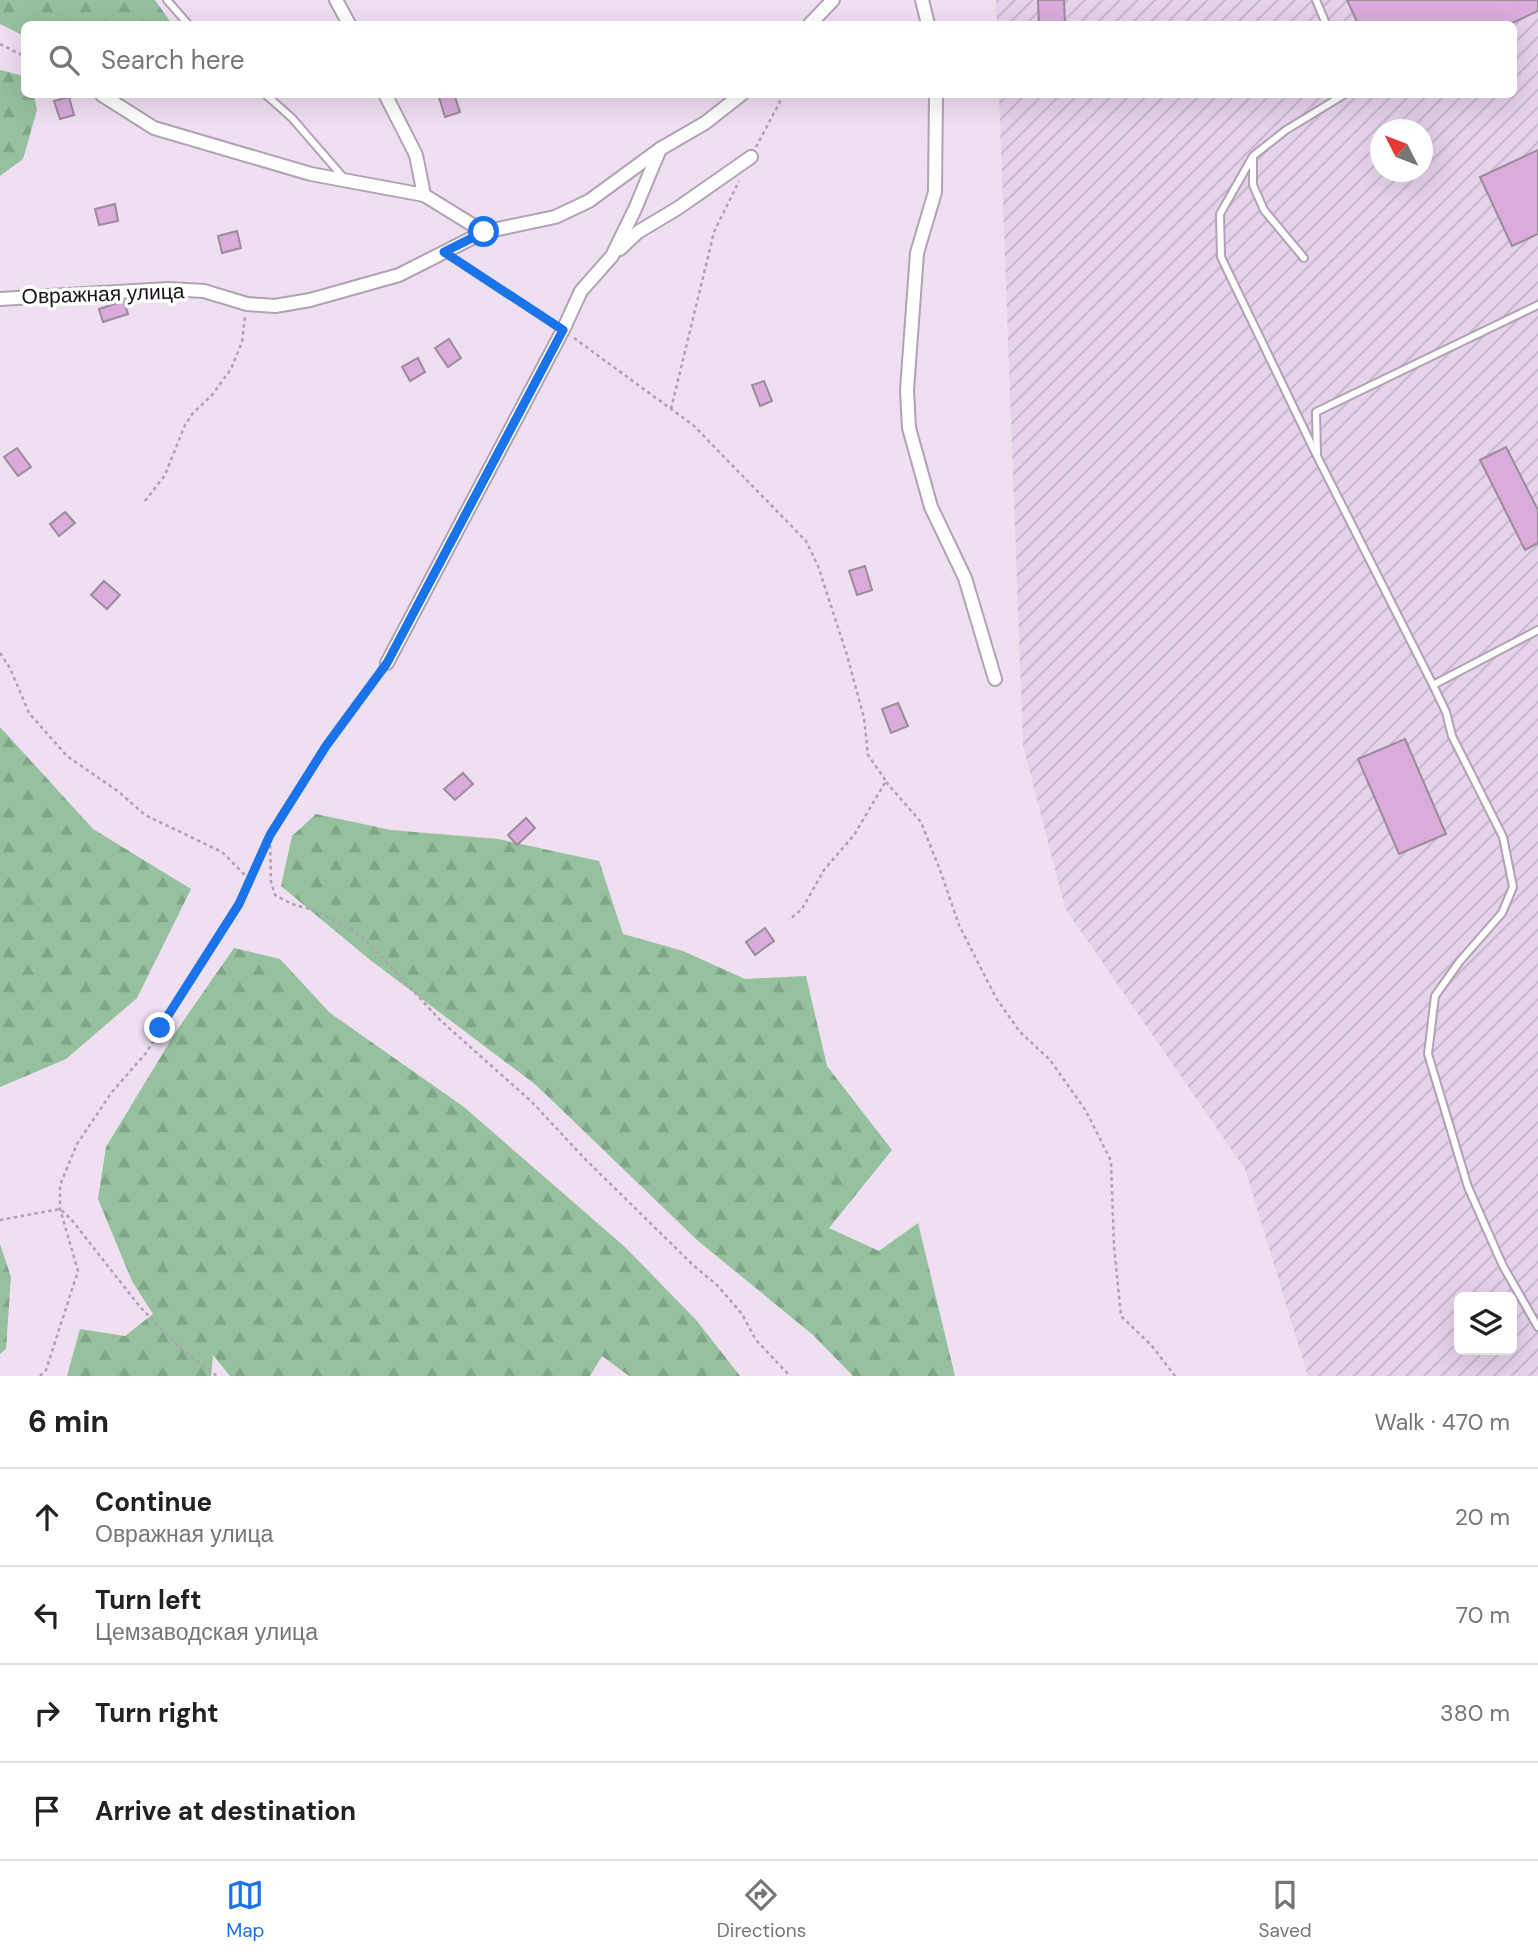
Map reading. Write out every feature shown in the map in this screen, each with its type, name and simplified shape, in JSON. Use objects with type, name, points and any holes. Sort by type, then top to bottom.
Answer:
[{"type":"street","points":[[336,0],[347,21]]},
{"type":"street","points":[[813,21],[833,0]]},
{"type":"street","points":[[922,0],[927,21]]},
{"type":"street","points":[[107,98],[154,128],[311,174],[424,195],[484,232]]},
{"type":"street","points":[[387,98],[416,155],[424,195]]},
{"type":"street","name":"Овражная улица","points":[[0,299],[168,289],[204,291],[247,304],[275,306],[310,300],[399,275],[484,232],[555,216],[589,201],[660,149],[705,123],[737,98]]},
{"type":"street","points":[[936,98],[935,192],[916,253],[906,390],[909,428],[931,507],[965,578],[995,679]]},
{"type":"street","points":[[612,256],[660,149]]},
{"type":"street","points":[[387,663],[581,291],[638,232],[678,208],[751,157]]},
{"type":"lane","points":[[167,0],[185,21]]},
{"type":"lane","points":[[1316,0],[1325,21]]},
{"type":"lane","points":[[270,98],[292,118],[346,181]]},
{"type":"lane","points":[[1338,98],[1286,130],[1253,156],[1220,214],[1221,257],[1304,435],[1433,685],[1446,712],[1452,736],[1503,837],[1513,887],[1502,913],[1460,961],[1435,996],[1428,1054],[1468,1188],[1503,1266],[1538,1327]]},
{"type":"lane","points":[[1253,156],[1253,185],[1264,210],[1304,258]]},
{"type":"lane","points":[[1317,456],[1316,412],[1538,305]]},
{"type":"lane","points":[[1433,685],[1538,630]]},
{"type":"path","points":[[0,44],[21,54]]},
{"type":"path","points":[[751,157],[782,98]]},
{"type":"path","points":[[670,409],[714,232],[738,182]]},
{"type":"path","points":[[444,252],[563,330],[693,425],[806,541],[818,566],[847,655],[864,719],[868,755],[921,822],[958,925],[996,998],[1020,1032],[1056,1068],[1086,1111],[1107,1152],[1111,1161],[1120,1316],[1152,1346],[1175,1376]]},
{"type":"path","points":[[145,501],[165,475],[185,425],[231,369],[242,342],[247,304]]},
{"type":"path","points":[[0,653],[10,668],[29,713],[67,756],[119,792],[145,815],[222,852],[249,878]]},
{"type":"path","points":[[40,1376],[46,1370],[78,1271],[60,1209],[60,1185],[77,1144],[112,1092],[146,1053],[239,904],[270,835],[326,746],[387,663]]},
{"type":"path","points":[[789,920],[802,909],[824,870],[855,835],[886,781]]},
{"type":"path","points":[[270,835],[271,882],[275,895],[292,905],[313,909],[351,929],[370,944],[440,1020],[522,1093],[584,1158],[694,1266],[717,1285],[741,1314],[756,1340],[790,1376]]},
{"type":"path","points":[[0,1220],[60,1209]]},
{"type":"path","points":[[60,1209],[71,1219],[141,1308],[183,1351],[217,1376]]},
{"type":"shaded area","points":[[996,0],[1538,0],[1538,1376],[1308,1376],[1245,1169],[1065,908],[1023,745],[999,98],[1517,98],[1517,21],[997,21]]},
{"type":"green space","points":[[0,0],[155,0],[170,21],[21,21],[21,34],[0,24]]},
{"type":"green space","points":[[0,70],[21,75],[21,98],[35,98],[37,110],[23,159],[0,176]]},
{"type":"green space","points":[[0,727],[93,829],[191,889],[137,998],[66,1059],[0,1087]]},
{"type":"green space","points":[[316,814],[391,830],[498,839],[599,861],[623,934],[683,951],[745,979],[806,976],[827,1066],[892,1150],[829,1228],[879,1251],[918,1223],[955,1376],[853,1376],[813,1335],[697,1240],[536,1085],[369,959],[281,886],[292,836]]},
{"type":"green space","points":[[234,948],[280,959],[330,1013],[464,1107],[626,1248],[697,1321],[740,1376],[629,1376],[602,1356],[590,1376],[230,1376],[213,1355],[211,1376],[67,1376],[80,1329],[125,1336],[153,1314],[132,1281],[98,1199],[106,1147],[177,1030]]},
{"type":"green space","points":[[0,1244],[11,1277],[6,1349],[0,1354]]},
{"type":"building","points":[[1038,0],[1064,0],[1065,21],[1039,21]]},
{"type":"building","points":[[1347,0],[1538,0],[1538,11],[1516,21],[1357,21]]},
{"type":"building","points":[[69,98],[74,115],[60,119],[54,101]]},
{"type":"building","points":[[439,98],[455,98],[460,112],[445,117]]},
{"type":"building","points":[[1538,150],[1538,234],[1512,246],[1480,177]]},
{"type":"building","points":[[115,204],[118,221],[99,225],[95,209]]},
{"type":"building","points":[[237,231],[241,248],[222,253],[218,236]]},
{"type":"building","points":[[124,301],[128,314],[103,322],[99,309]]},
{"type":"building","points":[[449,339],[461,358],[448,367],[435,348]]},
{"type":"building","points":[[418,358],[425,372],[410,381],[402,367]]},
{"type":"building","points":[[764,381],[772,401],[760,406],[752,385]]},
{"type":"building","points":[[1506,447],[1538,510],[1538,543],[1525,550],[1480,460]]},
{"type":"building","points":[[17,448],[31,467],[18,476],[4,457]]},
{"type":"building","points":[[65,512],[75,523],[59,536],[50,524]]},
{"type":"building","points":[[865,566],[872,590],[857,595],[849,571]]},
{"type":"building","points":[[104,581],[120,595],[107,609],[91,595]]},
{"type":"building","points":[[898,703],[908,726],[891,733],[882,709]]},
{"type":"building","points":[[1405,739],[1446,834],[1399,854],[1358,759]]},
{"type":"building","points":[[463,773],[473,784],[455,800],[444,789]]},
{"type":"building","points":[[526,818],[535,828],[517,845],[508,835]]},
{"type":"building","points":[[765,928],[774,941],[755,955],[746,942]]},
{"type":"route","points":[[160,1028],[239,904],[270,835],[326,746],[387,663],[563,330],[444,252],[484,232]]}]
